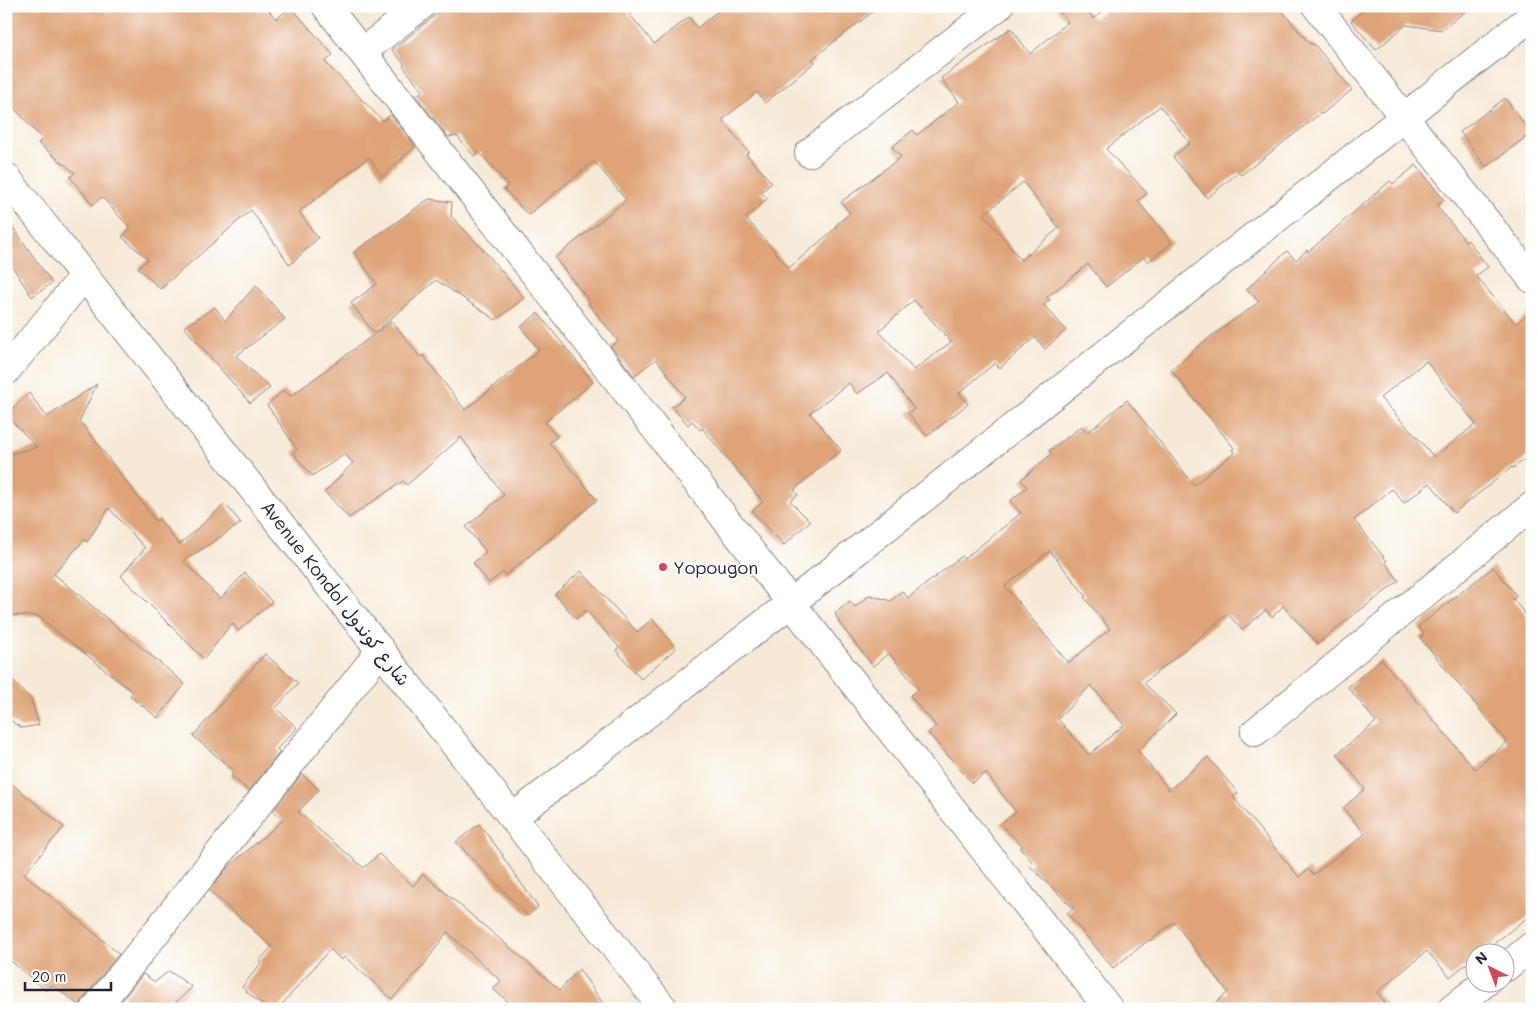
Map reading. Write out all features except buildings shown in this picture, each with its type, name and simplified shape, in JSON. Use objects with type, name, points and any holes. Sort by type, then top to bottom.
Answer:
[{"type":"street","points":[[326,6],[1110,1009]]},
{"type":"street","points":[[362,52],[422,6]]},
{"type":"street","points":[[809,153],[999,6]]},
{"type":"street","points":[[1316,6],[1532,279]]},
{"type":"street","points":[[512,818],[791,603],[1532,16]]},
{"type":"street","name":"Avenue Kondol شارع كوندول","points":[[6,177],[664,1009]]},
{"type":"street","points":[[6,372],[84,276]]},
{"type":"street","points":[[1254,732],[1532,506]]},
{"type":"street","points":[[95,1009],[381,650]]},
{"type":"street","points":[[1516,959],[1532,946]]},
{"type":"street","points":[[1452,1009],[1473,992]]},
{"type":"place","name":"Yopougon","points":[[663,567]]}]
